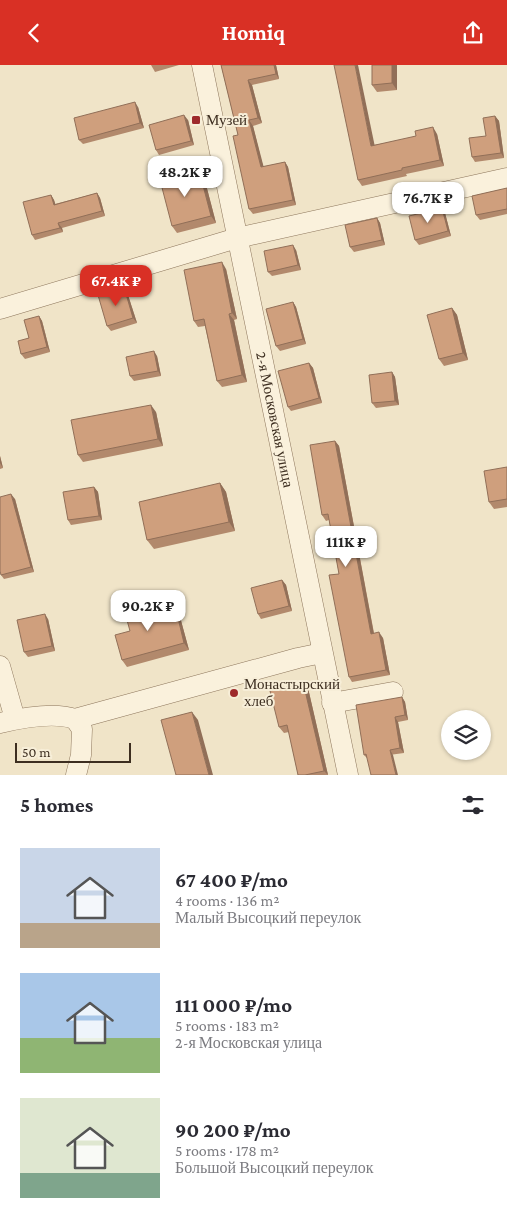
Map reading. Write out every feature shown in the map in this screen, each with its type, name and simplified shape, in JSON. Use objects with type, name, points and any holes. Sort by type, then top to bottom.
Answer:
[{"type":"street","name":"2-я Московская улица","points":[[202,65],[348,775]]},
{"type":"street","points":[[0,309],[237,238],[507,178]]},
{"type":"street","points":[[0,666],[7,721],[65,716],[75,719],[322,653]]},
{"type":"street","points":[[332,703],[393,692]]},
{"type":"street","points":[[75,719],[82,729],[76,775]]},
{"type":"building","points":[[221,65],[274,65],[276,74],[248,80],[258,118],[249,120],[261,167],[285,162],[293,200],[249,209],[233,136],[238,135]]},
{"type":"building","points":[[334,65],[355,65],[371,146],[416,136],[415,131],[433,127],[440,160],[358,180]]},
{"type":"building","points":[[372,65],[392,65],[392,83],[372,85]]},
{"type":"building","points":[[135,102],[140,123],[79,140],[74,118]]},
{"type":"building","points":[[184,115],[191,141],[156,150],[149,125]]},
{"type":"building","points":[[495,116],[501,153],[472,157],[469,138],[486,136],[483,118]]},
{"type":"building","points":[[199,170],[211,216],[172,226],[160,180]]},
{"type":"building","points":[[507,188],[507,209],[476,215],[472,196]]},
{"type":"building","points":[[97,193],[102,211],[58,223],[60,228],[32,235],[23,202],[51,195],[54,205]]},
{"type":"building","points":[[442,208],[448,231],[415,240],[409,216]]},
{"type":"building","points":[[377,218],[382,240],[350,247],[345,225]]},
{"type":"building","points":[[293,245],[298,265],[268,272],[264,251]]},
{"type":"building","points":[[222,262],[232,313],[229,314],[242,375],[217,381],[204,319],[194,321],[184,270]]},
{"type":"building","points":[[124,287],[133,318],[107,326],[98,295]]},
{"type":"building","points":[[293,302],[303,339],[276,346],[266,309]]},
{"type":"building","points":[[452,308],[463,353],[439,359],[427,315]]},
{"type":"building","points":[[39,316],[47,347],[21,354],[18,341],[29,338],[24,320]]},
{"type":"building","points":[[154,351],[158,371],[130,376],[126,357]]},
{"type":"building","points":[[309,363],[319,398],[288,407],[278,371]]},
{"type":"building","points":[[392,372],[395,401],[372,403],[369,375]]},
{"type":"building","points":[[151,405],[158,439],[78,455],[71,420]]},
{"type":"building","points":[[335,441],[371,634],[379,632],[386,670],[349,677],[329,575],[339,574],[328,514],[322,515],[310,445]]},
{"type":"building","points":[[507,467],[507,499],[489,502],[484,471]]},
{"type":"building","points":[[220,483],[229,522],[147,540],[139,502]]},
{"type":"building","points":[[94,487],[99,516],[68,520],[63,492]]},
{"type":"building","points":[[11,494],[31,567],[1,575],[0,497]]},
{"type":"building","points":[[282,580],[289,606],[258,614],[251,588]]},
{"type":"building","points":[[138,598],[144,618],[176,610],[184,643],[122,660],[115,635],[130,631],[122,602]]},
{"type":"building","points":[[45,614],[52,646],[24,652],[17,620]]},
{"type":"building","points":[[303,682],[324,771],[298,775],[287,725],[279,727],[270,691]]},
{"type":"building","points":[[402,697],[405,715],[395,717],[400,748],[390,750],[396,775],[371,775],[366,754],[364,755],[356,705]]},
{"type":"building","points":[[192,712],[209,775],[176,775],[161,720]]},
{"type":"place","name":"Музей","points":[[196,120]]},
{"type":"place","name":"Монастырский хлеб","points":[[234,693]]}]
